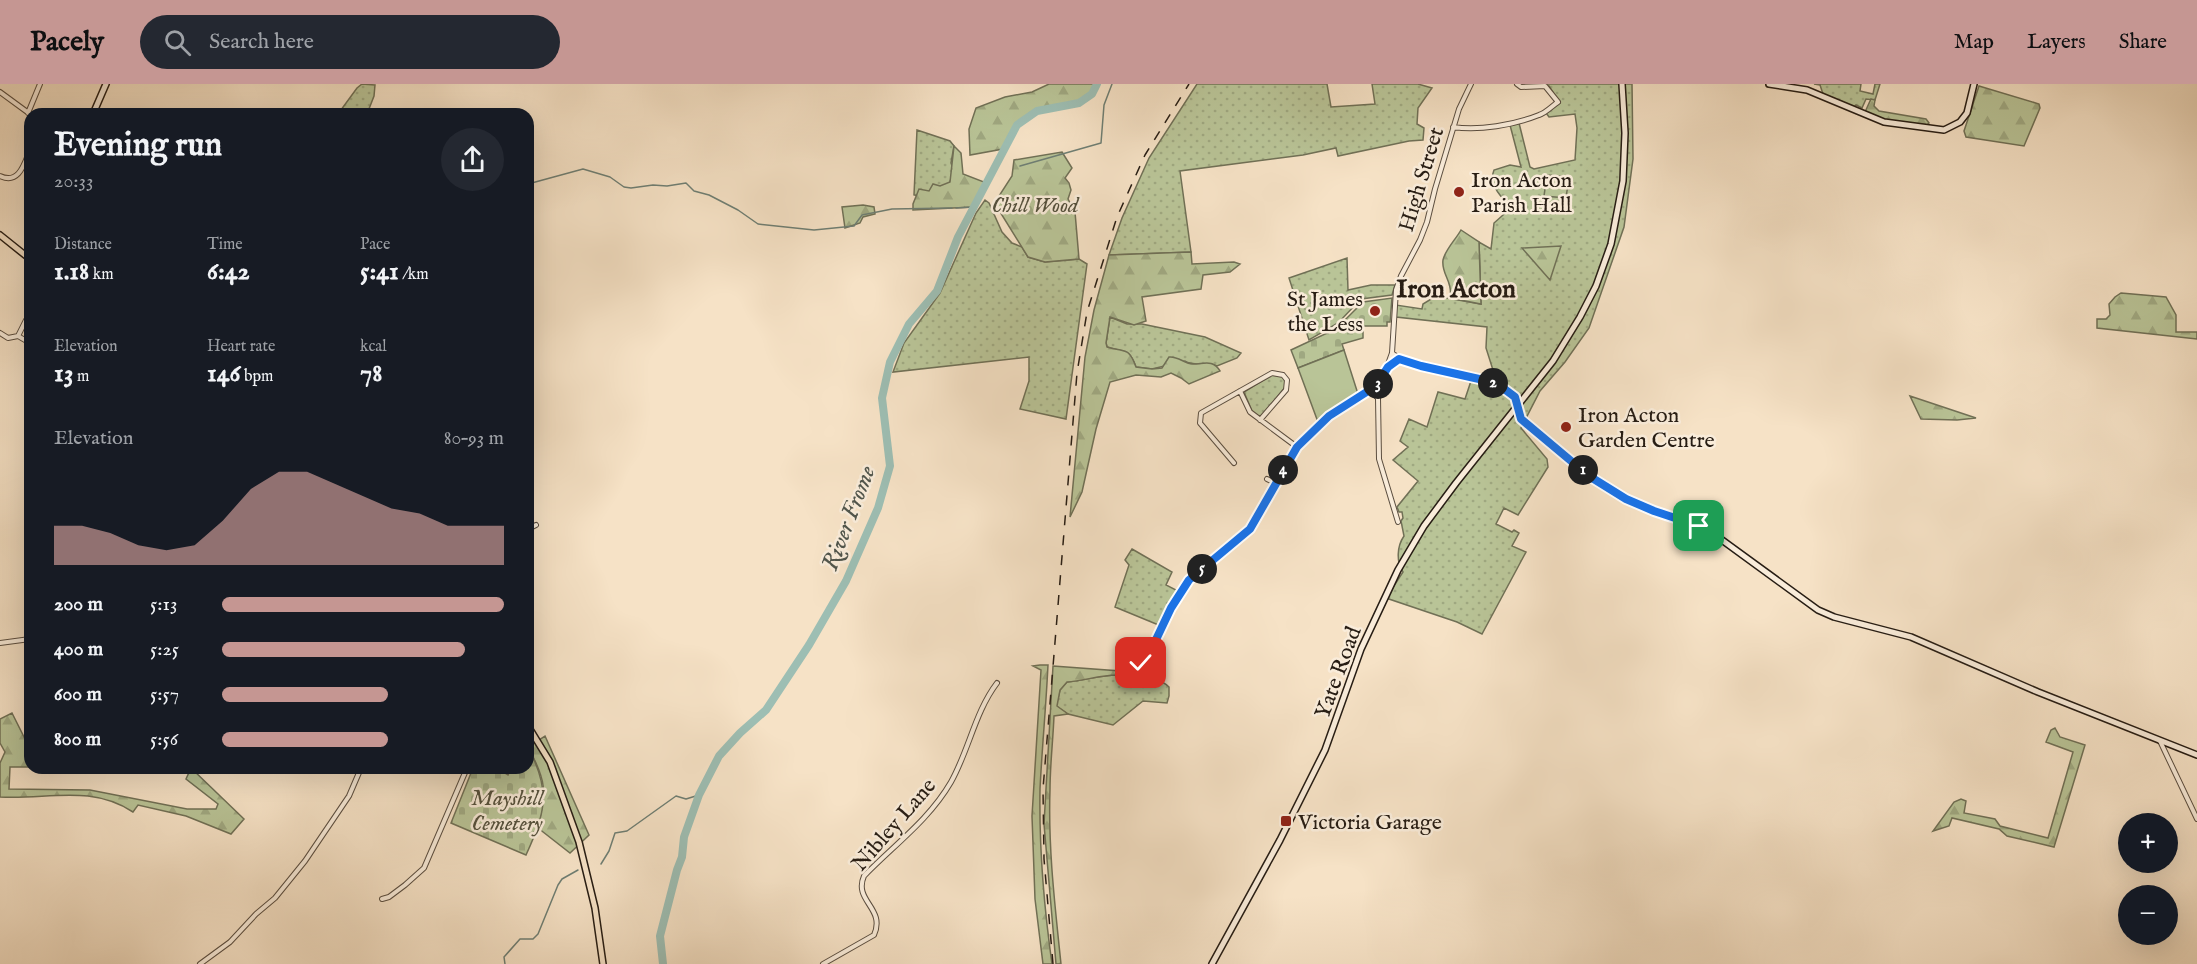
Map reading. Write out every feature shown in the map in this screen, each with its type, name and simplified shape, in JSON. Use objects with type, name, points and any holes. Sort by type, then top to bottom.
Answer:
[{"type":"main road","points":[[96,108],[106,84]]},
{"type":"main road","name":"Yate Road","points":[[1212,964],[1269,860],[1325,750],[1360,649],[1398,570],[1424,526],[1553,361],[1589,300],[1604,266],[1615,226],[1623,181],[1625,134],[1622,84]]},
{"type":"main road","points":[[1770,84],[1807,90],[1884,122],[1944,130],[1960,122],[1967,113],[1974,84]]},
{"type":"main road","points":[[0,235],[24,254]]},
{"type":"main road","points":[[1517,406],[1521,419],[1598,482],[1635,503],[1711,532],[1818,610],[1834,617],[1911,636],[2039,693],[2160,740],[2166,746],[2197,755]]},
{"type":"main road","points":[[534,736],[550,762],[579,842],[595,908],[603,964]]},
{"type":"street","points":[[31,108],[40,84]]},
{"type":"street","name":"High Street","points":[[1392,353],[1396,290],[1427,222],[1453,127],[1471,84]]},
{"type":"street","points":[[1453,127],[1477,130],[1529,118],[1540,115],[1558,102],[1545,86],[1521,87],[1517,84]]},
{"type":"street","points":[[1,95],[24,111]]},
{"type":"street","points":[[0,176],[7,179],[17,176],[24,166]]},
{"type":"street","points":[[18,336],[24,324]]},
{"type":"street","points":[[0,333],[8,338],[18,336],[24,340]]},
{"type":"street","points":[[1398,522],[1380,466],[1378,398],[1392,353],[1399,359],[1421,366],[1488,381],[1515,397],[1517,406]]},
{"type":"street","points":[[1388,367],[1399,359]]},
{"type":"street","points":[[1232,462],[1200,423],[1201,412],[1272,373],[1278,372],[1287,380],[1286,390],[1260,420]]},
{"type":"street","points":[[1136,666],[1152,648],[1180,591],[1189,580],[1250,529],[1259,517],[1275,483],[1297,447],[1329,416],[1376,386],[1383,378]]},
{"type":"street","points":[[1369,390],[1378,398]]},
{"type":"street","points":[[1240,391],[1250,412],[1297,447]]},
{"type":"street","points":[[1267,479],[1275,483]]},
{"type":"street","points":[[0,643],[24,640]]},
{"type":"street","name":"Nibley Lane","points":[[824,964],[874,935],[878,927],[876,915],[862,895],[861,885],[864,876],[933,810],[964,757],[982,706],[997,682]]},
{"type":"street","points":[[2166,746],[2197,819]]},
{"type":"street","points":[[200,964],[230,942],[256,914],[275,898],[305,861],[349,796],[358,774]]},
{"type":"street","points":[[382,899],[389,897],[424,868],[465,774]]},
{"type":"green space","points":[[362,84],[375,85],[369,108],[342,108]]},
{"type":"green space","points":[[1049,84],[1095,84],[1092,94],[1079,103],[1037,111],[1017,125],[1003,149],[970,155],[969,129],[976,108],[1005,97],[1032,92]]},
{"type":"green space","points":[[1197,84],[1327,84],[1331,107],[1375,104],[1372,84],[1418,84],[1432,88],[1418,108],[1417,124],[1424,128],[1423,140],[1338,156],[1336,148],[1303,155],[1180,171],[1191,252],[1109,255],[1122,218],[1149,158]]},
{"type":"green space","points":[[1521,84],[1632,84],[1633,159],[1624,227],[1589,328],[1565,362],[1540,391],[1521,428],[1547,459],[1548,467],[1518,515],[1504,508],[1496,524],[1519,533],[1512,546],[1526,552],[1482,634],[1457,622],[1386,598],[1403,572],[1398,554],[1404,536],[1401,521],[1403,518],[1402,512],[1399,512],[1397,507],[1418,481],[1393,460],[1408,447],[1400,441],[1409,419],[1427,427],[1438,392],[1465,399],[1471,381],[1494,387],[1498,383],[1491,377],[1493,370],[1486,348],[1487,327],[1396,317],[1396,305],[1422,309],[1423,304],[1436,296],[1481,304],[1479,242],[1491,249],[1494,223],[1512,207],[1494,186],[1494,170],[1510,165],[1521,167],[1510,125],[1519,123],[1530,167],[1534,169],[1575,160],[1577,128],[1575,114],[1549,117],[1546,113],[1560,103],[1549,86]]},
{"type":"green space","points":[[1814,84],[1861,84],[1860,91],[1873,94],[1875,84],[1880,84],[1875,100],[1866,99],[1862,108],[1823,94],[1820,85]]},
{"type":"green space","points":[[1979,86],[2039,104],[2040,108],[2024,146],[1966,137],[1964,131]]},
{"type":"green space","points":[[1871,99],[1875,100],[1874,106],[1879,111],[1926,119],[1929,123],[1927,125],[1884,120],[1865,112]]},
{"type":"green space","points":[[917,130],[950,141],[954,146],[951,163],[954,171],[949,184],[919,196],[914,195]]},
{"type":"green space","points":[[954,146],[961,153],[963,174],[984,182],[985,185],[973,207],[913,210],[919,189],[929,191],[933,184],[940,186],[950,182]]},
{"type":"green space","name":"Chill Wood","points":[[1062,152],[1072,168],[1065,178],[1071,190],[1068,199],[1075,212],[1079,259],[1045,262],[1028,257],[997,207],[999,196],[1012,176],[1014,160]]},
{"type":"green space","points":[[1547,175],[1569,177],[1566,198],[1544,196]]},
{"type":"green space","points":[[985,200],[989,203],[1002,232],[1012,243],[1022,247],[1028,257],[1045,262],[1079,259],[1087,264],[1066,419],[1020,409],[1029,381],[1029,357],[893,372],[904,343],[940,293],[976,213]]},
{"type":"green space","points":[[863,205],[874,207],[875,214],[863,217],[860,223],[845,228],[842,207]]},
{"type":"green space","points":[[1461,230],[1479,242],[1481,304],[1450,298],[1450,287],[1443,260],[1448,248]]},
{"type":"green space","points":[[1561,246],[1550,280],[1522,248]]},
{"type":"green space","points":[[1191,252],[1192,264],[1234,262],[1240,264],[1230,272],[1203,275],[1201,289],[1142,297],[1146,321],[1134,325],[1110,317],[1106,343],[1107,347],[1128,353],[1136,367],[1162,368],[1169,357],[1173,357],[1190,364],[1208,363],[1220,371],[1189,384],[1171,373],[1161,377],[1136,375],[1110,382],[1096,429],[1082,492],[1070,517],[1085,357],[1094,310],[1109,255]]},
{"type":"green space","points":[[1347,258],[1348,290],[1371,285],[1395,285],[1392,295],[1361,299],[1338,323],[1309,340],[1289,278]]},
{"type":"green space","points":[[2121,293],[2166,297],[2176,315],[2176,332],[2197,332],[2197,339],[2097,328],[2097,319],[2106,319],[2110,315],[2109,304]]},
{"type":"green space","points":[[1392,298],[1390,322],[1387,322],[1387,326],[1363,326],[1363,338],[1342,344],[1344,350],[1298,368],[1291,350],[1336,329],[1363,302]]},
{"type":"green space","points":[[1110,317],[1127,324],[1142,324],[1205,337],[1241,353],[1237,358],[1217,366],[1192,364],[1185,361],[1152,369],[1136,367],[1128,353],[1107,347]]},
{"type":"green space","points":[[1344,350],[1358,394],[1318,422],[1298,368]]},
{"type":"green space","points":[[1273,374],[1280,374],[1286,386],[1262,416],[1257,416],[1252,411],[1244,392]]},
{"type":"green space","points":[[1910,396],[1976,418],[1921,419]]},
{"type":"green space","points":[[1132,549],[1172,572],[1166,585],[1178,591],[1161,626],[1115,607],[1129,565],[1125,560]]},
{"type":"green space","points":[[1048,665],[1041,774],[1040,833],[1052,964],[1043,964],[1035,899],[1032,816],[1041,670],[1033,666]]},
{"type":"green space","points":[[1053,666],[1120,671],[1117,675],[1067,682],[1060,690],[1057,706],[1068,714],[1054,716],[1050,834],[1061,964],[1056,964],[1044,824]]},
{"type":"green space","points":[[1120,671],[1151,678],[1169,687],[1167,703],[1143,701],[1113,725],[1068,714],[1056,706],[1060,690],[1067,682],[1117,675]]},
{"type":"green space","points":[[12,713],[24,737],[24,767],[10,767],[9,789],[90,790],[187,809],[216,809],[218,804],[186,779],[188,774],[197,774],[244,819],[231,834],[186,816],[138,805],[133,812],[117,803],[101,798],[68,795],[0,797],[0,763],[5,752],[0,743],[0,719]]},
{"type":"green space","points":[[2055,728],[2060,737],[2085,745],[2054,847],[2007,836],[1999,829],[1952,818],[1949,826],[1933,831],[1954,802],[1961,799],[1966,801],[1964,813],[1995,819],[2000,826],[2048,838],[2073,752],[2046,742],[2051,730]]},
{"type":"green space","points":[[545,736],[589,835],[570,853],[538,828],[543,786],[534,759],[534,743]]},
{"type":"green space","name":"Mayshill Cemetery","points":[[534,760],[543,789],[538,826],[526,855],[451,823],[471,774],[534,774]]},
{"type":"waterway","name":"River Frome","points":[[663,964],[660,936],[682,857],[684,837],[699,795],[719,756],[766,710],[809,645],[846,581],[878,508],[890,466],[882,398],[890,362],[909,324],[937,291],[958,237],[1017,125],[1037,111],[1079,103],[1092,94],[1097,84]]},
{"type":"waterway","points":[[1020,166],[1101,143],[1104,105],[1112,84]]},
{"type":"waterway","points":[[534,182],[583,169],[610,177],[624,187],[631,188],[686,183],[694,191],[709,195],[738,210],[758,224],[814,230],[854,226],[862,215],[892,209],[952,208]]},
{"type":"waterway","points":[[956,208],[973,207]]},
{"type":"waterway","points":[[601,864],[609,851],[615,833],[627,831],[676,796],[686,799],[699,795]]},
{"type":"waterway","points":[[505,964],[504,957],[520,939],[533,939],[538,934],[558,885],[562,879],[578,870]]},
{"type":"railway","points":[[1053,964],[1044,859],[1043,789],[1077,373],[1087,312],[1117,217],[1145,155],[1189,84]]},
{"type":"place","name":"Iron Acton Parish Hall","points":[[1459,192]]},
{"type":"place","name":"St James the Less","points":[[1375,311]]},
{"type":"place","name":"Iron Acton Garden Centre","points":[[1566,427]]},
{"type":"place","name":"Victoria Garage","points":[[1286,821]]},
{"type":"district","name":"Iron Acton","points":[[1456,288]]},
{"type":"route","points":[[1141,663],[1152,648],[1180,591],[1189,580],[1241,539],[1250,529],[1259,517],[1275,483],[1297,447],[1329,416],[1376,386],[1388,367],[1399,359],[1475,377],[1503,388],[1515,397],[1521,419],[1606,488],[1654,511],[1699,526]]}]
